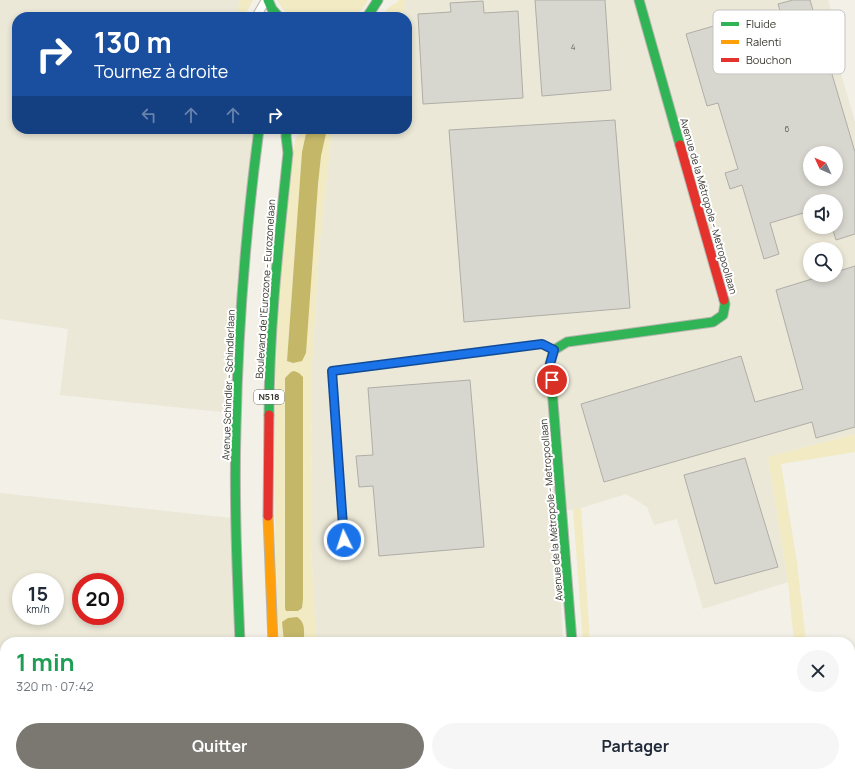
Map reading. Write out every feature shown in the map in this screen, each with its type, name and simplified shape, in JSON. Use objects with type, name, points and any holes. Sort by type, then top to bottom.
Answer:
[{"type":"main road","points":[[267,0],[275,12]]},
{"type":"main road","points":[[370,12],[378,0]]},
{"type":"main road","name":"Avenue de la Métropole - Metropoollaan","points":[[572,637],[550,364],[554,350],[567,342],[713,322],[723,315],[725,304],[638,0]]},
{"type":"main road","name":"Avenue Schindler - Schindlerlaan","points":[[240,637],[235,504],[238,358],[250,201],[258,134]]},
{"type":"main road","name":"Boulevard de l'Eurozone - Eurozonelaan","points":[[273,637],[268,513],[269,368],[274,292],[288,153],[286,134]]},
{"type":"main road","name":"Boulevard de l'Eurozone - Eurozonelaan","points":[[288,153],[295,135]]},
{"type":"street","points":[[259,12],[267,0]]},
{"type":"lane","points":[[346,555],[332,371],[542,344],[554,350]]},
{"type":"shaded area","points":[[0,0],[239,0],[238,12],[12,12],[12,134],[254,134],[231,413],[60,395],[68,329],[0,319]]},
{"type":"shaded area","points":[[239,0],[253,0],[247,12],[238,12]]},
{"type":"shaded area","points":[[277,0],[368,0],[364,7],[358,12],[286,12]]},
{"type":"shaded area","points":[[398,0],[405,0],[403,12],[385,12],[389,7],[398,2]]},
{"type":"shaded area","points":[[405,0],[828,0],[831,10],[713,10],[713,74],[841,74],[855,122],[855,434],[768,457],[788,582],[703,609],[677,519],[654,525],[647,507],[626,494],[581,508],[555,512],[563,637],[316,637],[311,547],[312,367],[319,250],[332,134],[412,134],[412,12],[403,12]]},
{"type":"shaded area","points":[[298,134],[306,134],[302,152],[287,361],[293,363],[321,156],[325,134],[332,134],[319,250],[312,367],[311,547],[316,637],[304,637],[303,623],[282,622],[284,637],[279,637],[274,468],[277,337],[285,224],[295,141]]},
{"type":"shaded area","points":[[306,134],[326,134],[321,156],[318,184],[306,353],[302,361],[293,363],[287,361],[302,152]]},
{"type":"shaded area","points":[[294,371],[303,377],[303,599],[302,608],[298,611],[286,611],[285,378]]},
{"type":"shaded area","points":[[855,434],[855,452],[781,464],[797,563],[805,637],[794,637],[788,582],[768,457]]},
{"type":"shaded area","points":[[0,493],[231,518],[236,637],[0,637]]},
{"type":"shaded area","points":[[581,508],[590,637],[583,637],[573,509]]},
{"type":"shaded area","points":[[297,617],[300,619],[303,625],[304,637],[284,637],[282,622],[288,618]]},
{"type":"building","points":[[535,0],[605,0],[611,90],[542,96]]},
{"type":"building","points":[[793,0],[810,0],[813,10],[780,10],[778,4]]},
{"type":"building","points":[[483,1],[484,13],[518,11],[523,98],[423,104],[418,14],[451,12],[450,3]]},
{"type":"building","points":[[713,26],[713,74],[832,74],[855,152],[855,234],[836,240],[834,234],[843,234],[843,194],[803,194],[803,213],[770,223],[779,254],[764,259],[742,185],[730,189],[725,173],[738,169],[718,103],[707,106],[686,34]]},
{"type":"building","points":[[615,120],[630,308],[464,322],[449,130]]},
{"type":"building","points":[[855,266],[855,427],[816,438],[812,422],[604,482],[581,404],[741,356],[755,402],[803,389],[776,290],[803,282],[843,282],[843,270]]},
{"type":"building","points":[[470,380],[484,547],[379,556],[373,486],[359,487],[356,456],[373,455],[368,388]]},
{"type":"building","points":[[745,458],[778,567],[715,584],[684,475]]},
{"type":"traffic: fast","points":[[268,0],[275,12]]},
{"type":"traffic: fast","points":[[370,12],[378,0]]},
{"type":"traffic: fast","points":[[639,0],[680,145]]},
{"type":"traffic: fast","points":[[240,637],[235,454],[237,390],[243,278],[258,134]]},
{"type":"traffic: fast","points":[[269,415],[269,382],[273,316],[288,153],[286,134]]},
{"type":"traffic: fast","points":[[572,637],[550,364],[554,350],[567,342],[713,322],[723,315],[725,304],[724,300]]},
{"type":"traffic: slow","points":[[268,516],[273,637]]},
{"type":"traffic: jam","points":[[680,145],[724,300]]},
{"type":"traffic: jam","points":[[268,516],[269,415]]},
{"type":"route","points":[[344,540],[332,371],[542,344],[554,350],[550,364],[552,380]]}]
